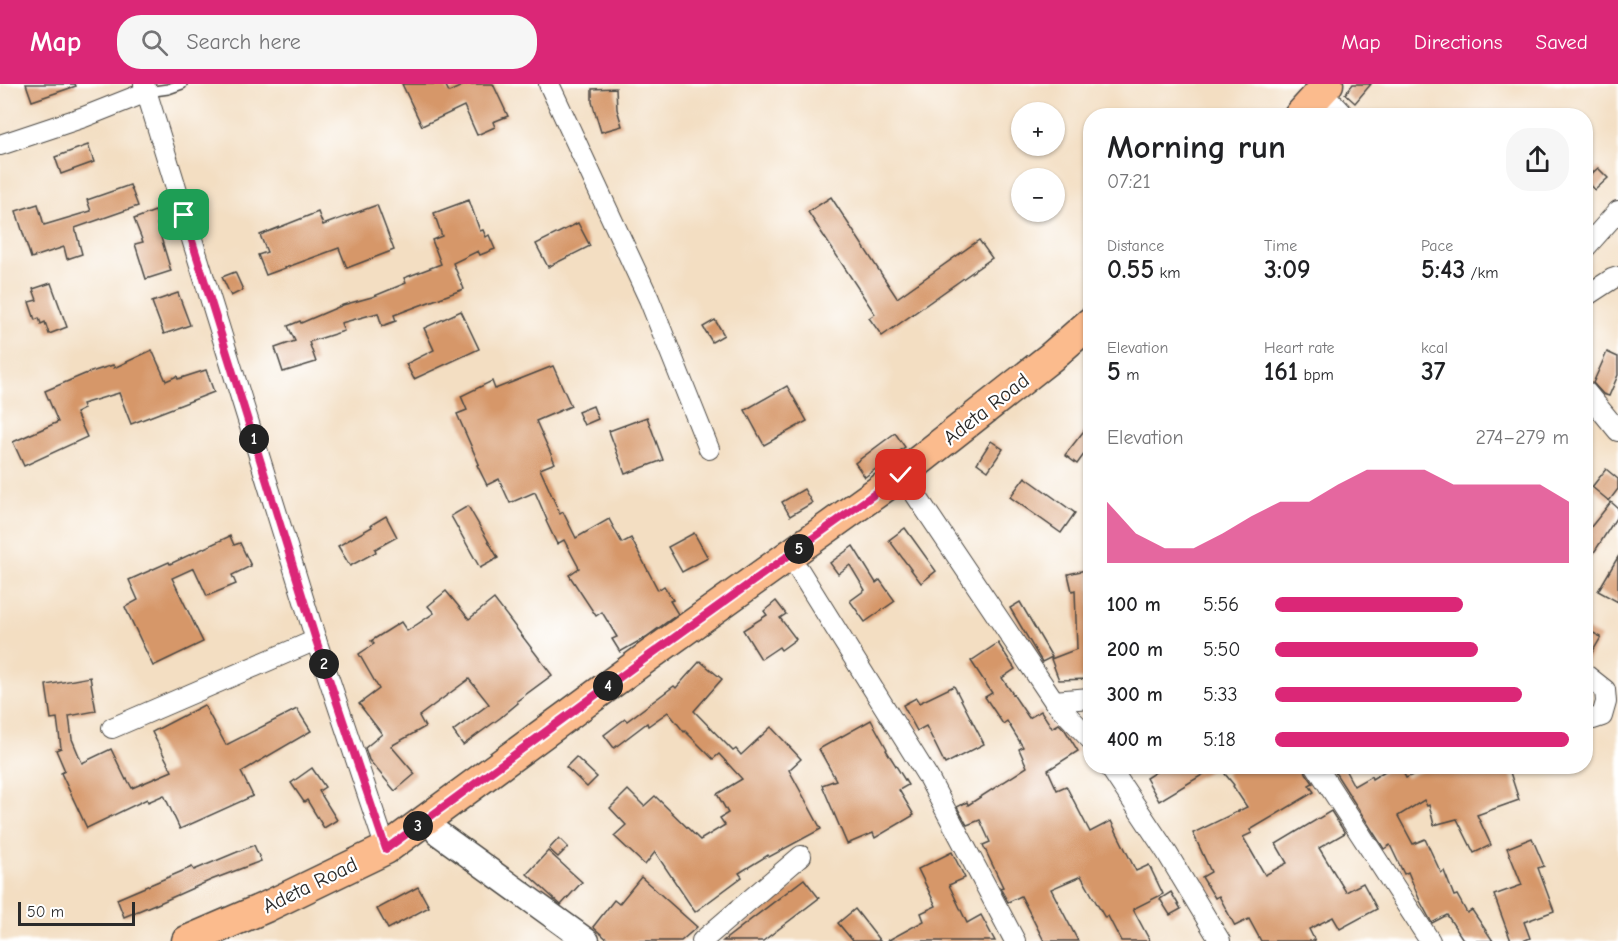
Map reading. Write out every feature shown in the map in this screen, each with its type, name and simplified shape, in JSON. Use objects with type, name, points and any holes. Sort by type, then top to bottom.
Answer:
[{"type":"main road","points":[[1317,108],[1335,100]]},
{"type":"main road","name":"Adeta Road","points":[[187,941],[266,907],[386,849],[650,655],[901,475],[1083,329]]},
{"type":"main road","name":"Adeta Road","points":[[229,941],[317,904],[372,876],[438,833],[911,488],[1083,350]]},
{"type":"street","points":[[549,84],[649,299],[709,449]]},
{"type":"street","points":[[0,146],[84,117],[145,88],[316,640],[386,849]]},
{"type":"street","points":[[1593,239],[1618,211]]},
{"type":"street","points":[[1593,291],[1618,277]]},
{"type":"street","points":[[1593,401],[1618,431]]},
{"type":"street","points":[[911,488],[1054,701],[1083,732]]},
{"type":"street","points":[[799,570],[928,777],[1014,941]]},
{"type":"street","points":[[112,728],[316,640]]},
{"type":"street","points":[[1593,681],[1605,690],[1606,702],[1602,716],[1593,719]]},
{"type":"street","points":[[1054,701],[1083,699]]},
{"type":"street","points":[[1114,774],[1167,853],[1220,941]]},
{"type":"street","points":[[1321,774],[1430,941]]},
{"type":"street","points":[[438,833],[587,941]]},
{"type":"street","points":[[702,941],[801,856]]},
{"type":"lane","points":[[145,88],[168,89],[182,84]]},
{"type":"building","points":[[26,84],[75,84],[76,86],[32,101]]},
{"type":"building","points":[[402,84],[445,84],[449,92],[466,84],[493,84],[508,116],[493,122],[495,127],[477,135],[464,106],[422,126]]},
{"type":"building","points":[[1353,84],[1371,84],[1355,103],[1345,94]]},
{"type":"building","points":[[616,88],[617,109],[622,126],[601,132],[592,102],[592,89]]},
{"type":"building","points":[[88,145],[94,162],[61,174],[55,157]]},
{"type":"building","points":[[1598,168],[1608,178],[1595,190],[1593,188],[1593,173]]},
{"type":"building","points":[[130,185],[138,206],[75,228],[82,254],[67,259],[64,247],[31,258],[16,211],[38,204],[44,225],[91,211],[87,200]]},
{"type":"building","points":[[831,197],[897,298],[979,240],[992,258],[882,336],[869,318],[875,314],[808,212]]},
{"type":"building","points":[[469,200],[480,231],[483,230],[486,237],[489,235],[495,249],[480,255],[478,251],[453,263],[464,289],[394,315],[396,321],[382,326],[378,313],[341,323],[344,331],[309,342],[316,362],[283,372],[275,348],[295,341],[288,326],[300,321],[301,323],[343,305],[372,297],[406,283],[404,278],[441,264],[432,240],[442,236],[434,213]]},
{"type":"building","points":[[377,205],[394,250],[347,268],[339,248],[266,275],[258,255],[267,252],[260,235],[318,212],[323,225]]},
{"type":"building","points":[[155,211],[171,271],[146,279],[135,244],[143,242],[134,219]]},
{"type":"building","points":[[578,223],[590,246],[548,267],[536,244]]},
{"type":"building","points":[[235,272],[243,290],[231,296],[222,277]]},
{"type":"building","points":[[51,283],[67,327],[49,334],[45,322],[41,324],[39,318],[35,320],[29,302],[37,300],[33,289]]},
{"type":"building","points":[[178,293],[190,325],[164,334],[152,302]]},
{"type":"building","points":[[461,311],[479,349],[414,379],[406,364],[434,350],[424,328]]},
{"type":"building","points":[[715,320],[724,335],[712,342],[703,327]]},
{"type":"building","points":[[152,350],[166,381],[177,376],[178,379],[206,370],[214,392],[131,424],[119,393],[82,404],[84,409],[76,413],[87,437],[24,466],[13,442],[58,422],[45,391],[85,374],[113,365],[114,368]]},
{"type":"building","points":[[1607,352],[1618,357],[1618,375],[1609,396],[1603,394],[1593,383]]},
{"type":"building","points":[[553,366],[571,406],[536,421],[555,463],[540,469],[560,514],[563,512],[576,538],[609,519],[622,543],[631,538],[658,590],[664,586],[678,614],[620,652],[612,639],[617,637],[602,612],[596,616],[569,575],[579,568],[564,540],[557,544],[535,492],[510,503],[499,479],[487,485],[457,414],[467,410],[461,396],[492,381],[495,389]]},
{"type":"building","points":[[787,386],[807,421],[764,445],[745,410]]},
{"type":"building","points":[[593,406],[598,419],[584,425],[578,412]]},
{"type":"building","points":[[647,417],[663,460],[625,474],[609,431]]},
{"type":"building","points":[[1083,432],[1083,456],[1077,464],[1065,455]]},
{"type":"building","points":[[895,433],[905,447],[865,477],[855,463]]},
{"type":"building","points":[[991,441],[1003,449],[988,471],[977,463]]},
{"type":"building","points":[[1606,469],[1618,479],[1618,489],[1609,501],[1593,486]]},
{"type":"building","points":[[1025,477],[1075,513],[1061,533],[1010,497]]},
{"type":"building","points":[[804,489],[812,503],[790,516],[782,502]]},
{"type":"building","points":[[1611,502],[1618,508],[1618,515],[1593,554],[1593,524]]},
{"type":"building","points":[[468,506],[498,558],[480,568],[451,516]]},
{"type":"building","points":[[386,516],[397,537],[350,566],[338,546],[372,527],[371,525]]},
{"type":"building","points":[[905,528],[936,571],[921,583],[889,540]]},
{"type":"building","points":[[694,533],[708,558],[682,572],[668,547]]},
{"type":"building","points":[[230,536],[234,545],[240,543],[251,566],[232,575],[236,584],[207,596],[194,568],[172,578],[203,642],[153,666],[125,607],[138,600],[129,580]]},
{"type":"building","points":[[853,546],[876,583],[880,580],[895,601],[865,622],[850,601],[865,590],[850,565],[838,574],[830,563]]},
{"type":"building","points":[[1618,557],[1618,602],[1598,591]]},
{"type":"building","points":[[1083,571],[1083,679],[1059,680],[1051,659],[1077,649],[1075,590],[1072,591],[1068,574]]},
{"type":"building","points":[[446,591],[469,619],[494,599],[552,675],[463,745],[453,731],[489,704],[469,679],[419,716],[425,727],[391,746],[415,774],[395,791],[369,760],[365,748],[382,734],[359,704],[379,689],[359,654],[374,644],[371,641],[401,622],[407,631],[434,613],[428,606]]},
{"type":"building","points":[[776,601],[786,614],[780,618],[796,639],[781,650],[779,647],[761,659],[743,630],[767,615],[764,611]]},
{"type":"building","points":[[1020,602],[1052,657],[1042,662],[1010,608]]},
{"type":"building","points":[[1593,633],[1601,637],[1593,651]]},
{"type":"building","points":[[998,643],[1015,669],[1002,678],[1029,718],[1041,711],[1052,728],[1059,724],[1065,730],[1078,751],[1048,770],[1057,790],[1066,786],[1090,832],[1111,821],[1136,871],[1149,865],[1163,894],[1133,909],[1150,941],[1121,941],[1108,916],[1105,918],[1081,876],[1051,889],[1078,941],[1044,941],[1021,896],[1008,902],[1000,888],[1003,887],[983,845],[990,842],[980,820],[967,825],[957,807],[967,802],[968,805],[1027,767],[1019,749],[1023,747],[1007,721],[1003,724],[985,697],[992,693],[971,661]]},
{"type":"building","points":[[700,661],[722,679],[694,711],[733,751],[736,749],[741,755],[771,727],[801,759],[789,770],[821,829],[769,857],[768,855],[739,873],[742,877],[695,912],[655,852],[645,865],[614,836],[626,825],[610,808],[628,790],[644,806],[655,796],[700,840],[725,825],[720,818],[728,813],[717,794],[742,779],[719,754],[713,759],[684,732],[668,712],[648,726],[647,723],[614,748],[604,735],[674,686],[676,688]]},
{"type":"building","points":[[90,677],[96,711],[69,716],[72,739],[82,763],[111,749],[132,788],[172,771],[152,732],[204,705],[226,745],[297,709],[311,731],[241,772],[253,796],[180,829],[164,795],[148,802],[147,799],[87,828],[61,773],[65,771],[56,750],[61,748],[57,718],[51,719],[46,685]]},
{"type":"building","points":[[954,686],[984,744],[945,764],[926,726],[917,731],[903,705],[916,698],[919,703]]},
{"type":"building","points":[[871,720],[886,750],[908,785],[899,790],[914,815],[875,838],[873,833],[847,844],[822,785],[836,780],[819,749]]},
{"type":"building","points":[[576,757],[597,777],[587,787],[566,767]]},
{"type":"building","points":[[312,768],[325,787],[319,791],[337,820],[324,828],[307,800],[304,802],[291,783]]},
{"type":"building","points":[[1152,774],[1204,774],[1159,801],[1146,778]]},
{"type":"building","points":[[1225,774],[1307,774],[1313,783],[1309,785],[1314,792],[1250,830],[1252,833],[1243,837],[1265,875],[1287,863],[1276,844],[1331,811],[1345,833],[1319,848],[1346,892],[1363,883],[1377,909],[1340,929],[1333,917],[1309,929],[1315,941],[1261,941],[1249,919],[1235,926],[1219,896],[1215,898],[1202,877],[1211,872],[1193,833],[1247,807]]},
{"type":"building","points":[[1336,774],[1347,774],[1354,786],[1371,776],[1372,779],[1380,774],[1404,774],[1406,778],[1415,774],[1511,774],[1519,800],[1477,815],[1491,845],[1474,853],[1457,819],[1434,825],[1429,805],[1427,806],[1424,800],[1398,816],[1413,844],[1425,839],[1441,873],[1444,871],[1454,896],[1457,895],[1467,913],[1472,910],[1493,941],[1464,941],[1447,915],[1432,923],[1408,872],[1404,874],[1390,845],[1384,849]]},
{"type":"building","points":[[559,838],[568,847],[558,857],[549,849]]},
{"type":"building","points":[[1532,838],[1544,866],[1538,868],[1554,911],[1524,922],[1530,938],[1523,941],[1511,941],[1494,895],[1522,885],[1507,848]]},
{"type":"building","points":[[254,845],[261,861],[124,917],[117,899],[192,867],[194,870]]},
{"type":"building","points":[[548,851],[582,882],[561,905],[527,874]]},
{"type":"building","points":[[952,852],[965,878],[949,885],[967,923],[981,915],[995,941],[887,941],[924,921],[921,913],[936,906],[918,869]]},
{"type":"building","points":[[641,877],[697,927],[681,941],[609,941],[593,927],[614,900],[619,904]]},
{"type":"building","points":[[804,879],[819,898],[763,941],[723,941]]},
{"type":"building","points":[[418,887],[429,907],[388,929],[377,909]]},
{"type":"building","points":[[1171,892],[1181,909],[1170,915],[1160,899]]},
{"type":"building","points":[[855,909],[880,941],[853,941],[838,923]]},
{"type":"route","points":[[184,215],[316,640],[386,849],[650,655],[901,475]]}]
